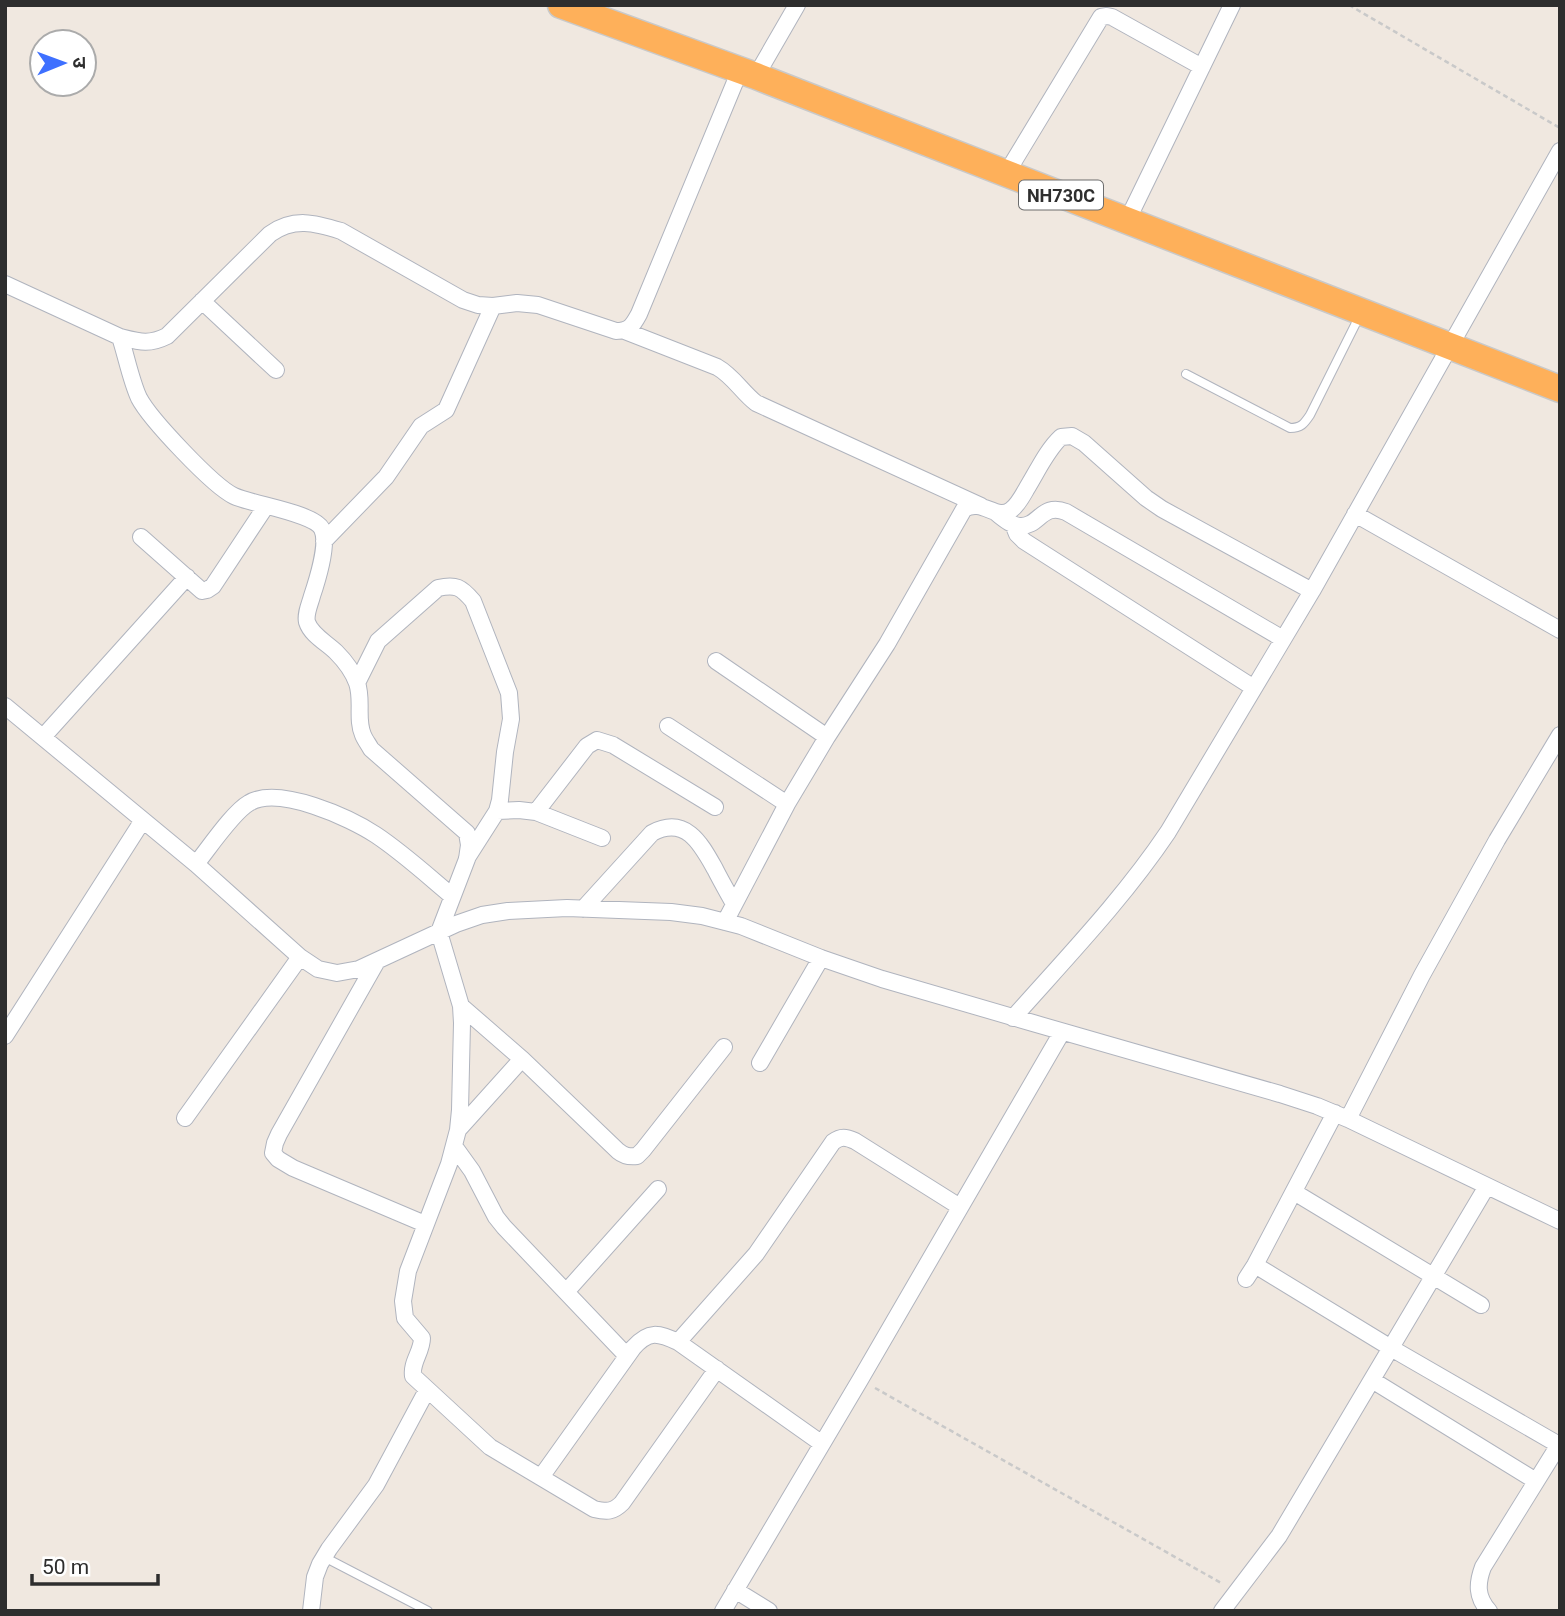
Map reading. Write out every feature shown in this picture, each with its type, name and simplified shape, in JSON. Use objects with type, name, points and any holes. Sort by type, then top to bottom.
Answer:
[{"type":"highway","name":"NH730C","points":[[576,8],[1560,389]]},
{"type":"street","points":[[625,331],[634,324],[639,314],[748,73],[797,5]]},
{"type":"street","points":[[1127,220],[1233,5]]},
{"type":"street","points":[[1006,174],[1101,17],[1112,17],[1202,67]]},
{"type":"street","points":[[1013,1018],[1125,892],[1147,863],[1312,591],[1560,151]]},
{"type":"street","points":[[5,284],[120,337],[155,342],[167,336],[281,226],[294,223],[325,226],[341,231],[463,300],[478,305],[538,305],[616,331],[625,331],[724,371],[746,396],[756,403],[988,509],[1013,524],[1021,527],[1027,525],[1052,509],[1066,512],[1283,639]]},
{"type":"street","points":[[202,301],[276,370]]},
{"type":"street","points":[[324,541],[377,489],[421,426],[446,410],[493,306]]},
{"type":"street","points":[[120,337],[139,398],[202,471],[231,495],[305,517],[317,523],[324,531],[322,555],[307,621],[312,631],[337,653],[357,683],[359,721],[363,736],[371,749],[467,833],[467,859]]},
{"type":"street","points":[[725,922],[787,804],[887,644],[964,509],[970,506],[1004,513],[1011,510],[1053,445],[1062,436],[1072,436],[1084,443],[1146,498],[1163,509],[1312,591]]},
{"type":"street","points":[[141,537],[202,591],[207,590],[213,586],[266,506]]},
{"type":"street","points":[[1355,514],[1560,630]]},
{"type":"street","points":[[1013,524],[1017,534],[1031,545],[1254,688]]},
{"type":"street","points":[[43,737],[187,577]]},
{"type":"street","points":[[357,683],[378,641],[438,588],[451,585],[464,589],[473,601],[509,693],[510,732],[497,811],[467,859],[439,932],[460,1006],[460,1110],[449,1164],[408,1271],[403,1301],[405,1318],[422,1338],[422,1346],[414,1362],[413,1376],[491,1447],[594,1509],[605,1511],[614,1510],[622,1503],[717,1369]]},
{"type":"street","points":[[716,661],[827,737]]},
{"type":"street","points":[[5,705],[196,864],[300,957],[318,969],[337,973],[359,969],[482,915],[508,911],[583,909],[671,912],[702,916],[741,926],[882,979],[1280,1094],[1341,1116],[1560,1221]]},
{"type":"street","points":[[668,726],[787,804]]},
{"type":"street","points":[[1489,1611],[1478,1592],[1478,1580],[1483,1567],[1559,1445],[1391,1348],[1250,1272],[1560,735]]},
{"type":"street","points":[[536,812],[587,746],[597,740],[612,744],[715,807]]},
{"type":"street","points":[[196,864],[240,809],[251,801],[276,798],[293,800],[362,827],[391,846],[452,896]]},
{"type":"street","points":[[497,811],[536,812],[602,838]]},
{"type":"street","points":[[5,1036],[143,820]]},
{"type":"street","points":[[583,909],[653,833],[662,828],[687,831],[700,842],[734,904]]},
{"type":"street","points":[[185,1118],[300,957]]},
{"type":"street","points":[[760,1063],[821,958]]},
{"type":"street","points":[[377,961],[279,1134],[273,1153],[293,1168],[425,1224]]},
{"type":"street","points":[[460,1006],[522,1059],[624,1156],[637,1156],[643,1150],[724,1047]]},
{"type":"street","points":[[723,1611],[1062,1032]]},
{"type":"street","points":[[458,1130],[522,1059]]},
{"type":"street","points":[[678,1342],[756,1254],[833,1142],[839,1138],[855,1141],[960,1207]]},
{"type":"street","points":[[454,1146],[472,1171],[496,1217],[627,1356]]},
{"type":"street","points":[[1222,1611],[1279,1536],[1487,1186]]},
{"type":"street","points":[[566,1292],[658,1189]]},
{"type":"street","points":[[1294,1192],[1481,1305]]},
{"type":"street","points":[[541,1477],[627,1356],[641,1338],[651,1334],[662,1335],[678,1342],[821,1443]]},
{"type":"street","points":[[1372,1380],[1536,1481]]},
{"type":"street","points":[[311,1611],[315,1577],[324,1557],[376,1485],[427,1390]]},
{"type":"street","points":[[734,1590],[769,1611]]},
{"type":"lane","points":[[1186,374],[1290,428],[1298,428],[1310,415],[1362,313]]},
{"type":"lane","points":[[324,1557],[428,1611]]},
{"type":"path","points":[[1349,5],[1560,128]]},
{"type":"path","points":[[860,1380],[1237,1592]]}]
